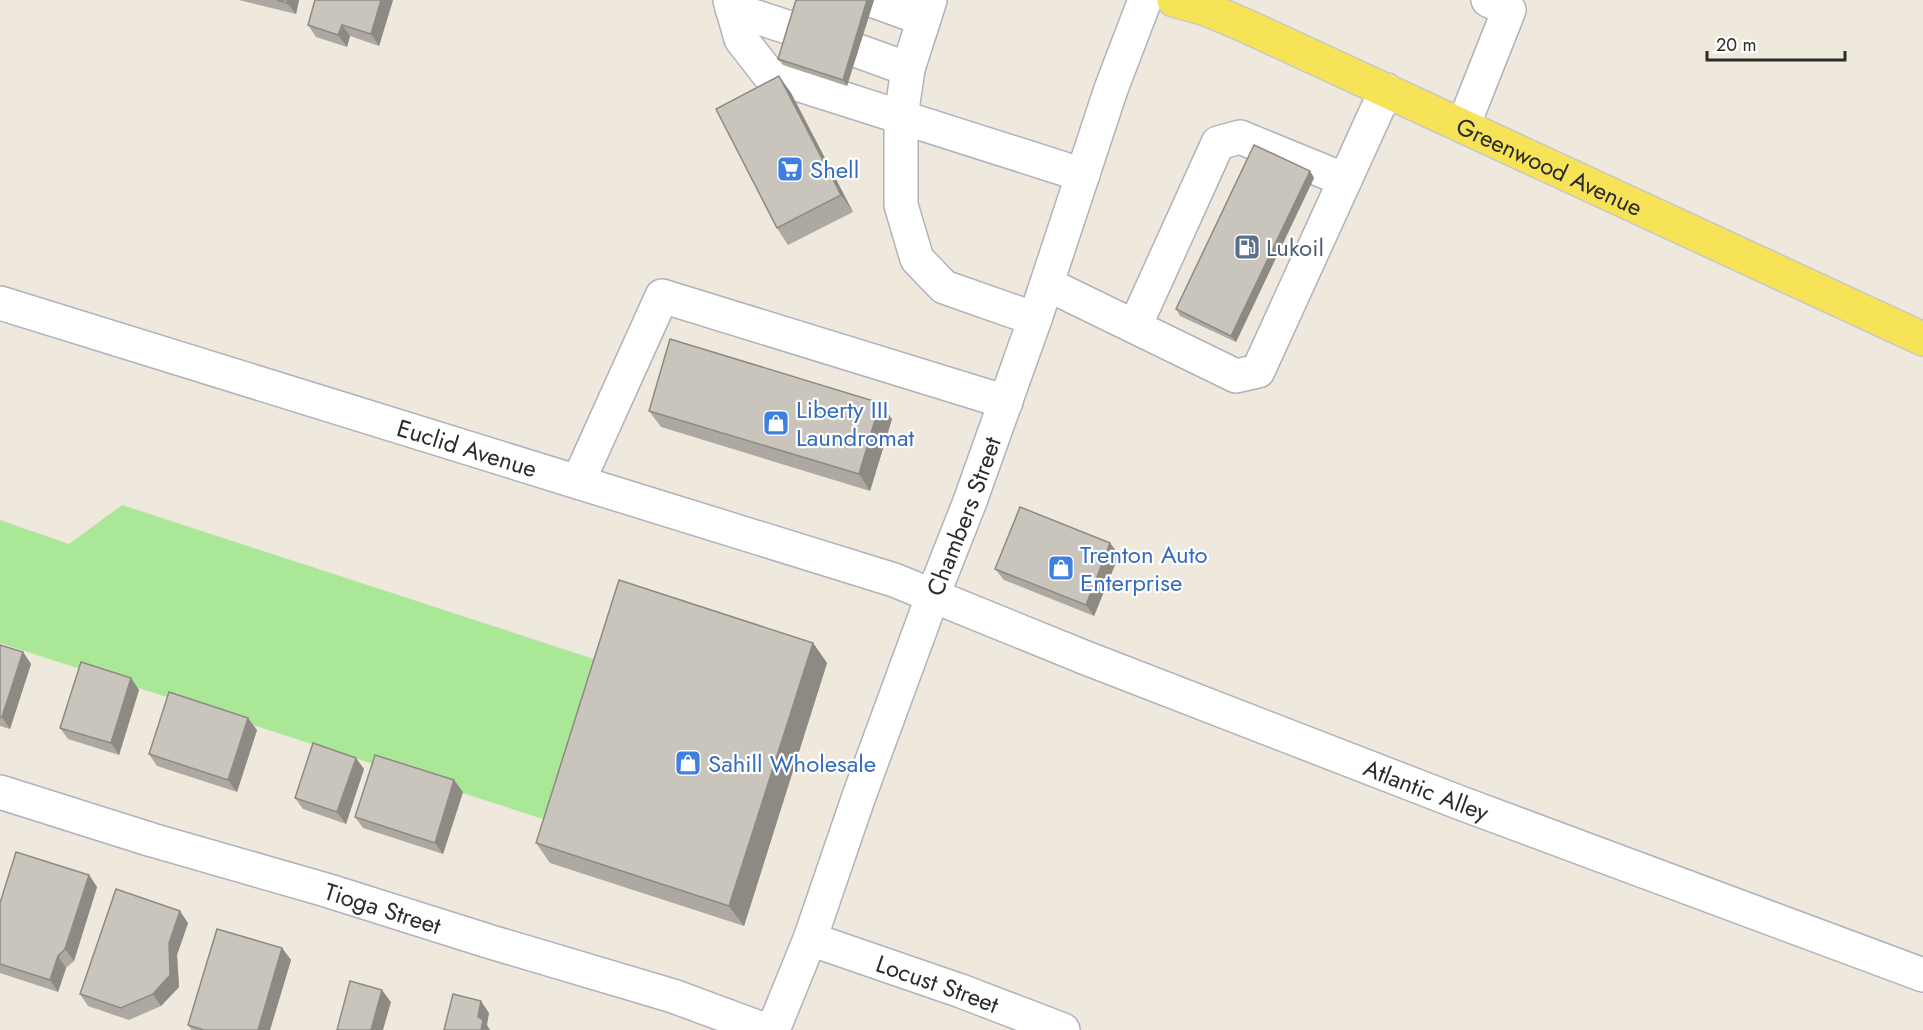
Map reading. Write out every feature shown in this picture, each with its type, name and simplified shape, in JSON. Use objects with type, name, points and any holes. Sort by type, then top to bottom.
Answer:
[{"type":"main road","name":"Greenwood Avenue","points":[[1174,0],[1214,12],[1244,25],[1923,339]]},
{"type":"street","name":"Chambers Street","points":[[773,1030],[810,939],[859,796],[1006,402],[1111,89],[1145,0]]},
{"type":"street","points":[[1463,126],[1509,10],[1488,0]]},
{"type":"street","points":[[873,1],[927,10],[908,69],[901,117],[901,205],[917,259],[944,287],[1035,318]]},
{"type":"street","points":[[731,5],[741,39],[769,75],[1083,175]]},
{"type":"street","points":[[731,5],[793,29]]},
{"type":"street","points":[[858,51],[908,69]]},
{"type":"street","points":[[1047,284],[1236,376],[1258,371],[1386,90]]},
{"type":"street","points":[[1134,326],[1218,143],[1240,137],[1345,180]]},
{"type":"street","points":[[578,482],[662,296],[1006,402]]},
{"type":"street","name":"Euclid Avenue","points":[[0,303],[894,579],[933,595]]},
{"type":"street","name":"Atlantic Alley","points":[[933,595],[1086,658],[1447,797],[1923,975]]},
{"type":"street","name":"Tioga Street","points":[[0,792],[152,840],[326,890],[673,996],[765,1030]]},
{"type":"street","name":"Locust Street","points":[[810,939],[961,991],[1063,1030]]},
{"type":"green space","points":[[122,505],[597,660],[546,820],[0,643],[0,520],[69,544]]},
{"type":"building","points":[[315,0],[381,0],[371,34],[342,25],[338,35],[308,25]]},
{"type":"building","name":"Shell","points":[[796,0],[867,0],[843,80],[778,59]]},
{"type":"building","name":"Shell","points":[[779,76],[841,195],[777,228],[716,109]]},
{"type":"building","name":"Lukoil","points":[[1254,145],[1310,171],[1231,336],[1176,309]]},
{"type":"building","name":"Liberty III Laundromat","points":[[670,339],[880,403],[859,474],[649,411]]},
{"type":"building","name":"Trenton Auto Enterprise","points":[[1020,507],[1110,543],[1086,605],[995,569]]},
{"type":"building","name":"Sahill Wholesale","points":[[619,580],[813,643],[729,906],[536,843]]},
{"type":"building","points":[[0,645],[23,652],[2,717],[0,717]]},
{"type":"building","points":[[81,662],[131,678],[111,743],[60,728]]},
{"type":"building","points":[[169,692],[248,718],[228,780],[149,754]]},
{"type":"building","points":[[313,743],[356,758],[337,812],[295,798]]},
{"type":"building","points":[[375,755],[454,780],[435,843],[355,817]]},
{"type":"building","points":[[16,852],[89,875],[65,949],[58,956],[50,980],[0,964],[0,903]]},
{"type":"building","points":[[116,889],[180,911],[169,943],[170,975],[153,994],[121,1008],[80,994]]},
{"type":"building","points":[[217,929],[282,948],[258,1030],[204,1030],[188,1025]]},
{"type":"building","points":[[350,981],[382,990],[371,1030],[337,1030]]},
{"type":"building","points":[[453,994],[481,1001],[478,1017],[483,1020],[481,1030],[444,1030]]},
{"type":"place","name":"Shell","points":[[790,169]]},
{"type":"place","name":"Lukoil","points":[[1247,247]]},
{"type":"place","name":"Liberty III Laundromat","points":[[776,423]]},
{"type":"place","name":"Trenton Auto Enterprise","points":[[1061,568]]},
{"type":"place","name":"Sahill Wholesale","points":[[688,763]]}]
